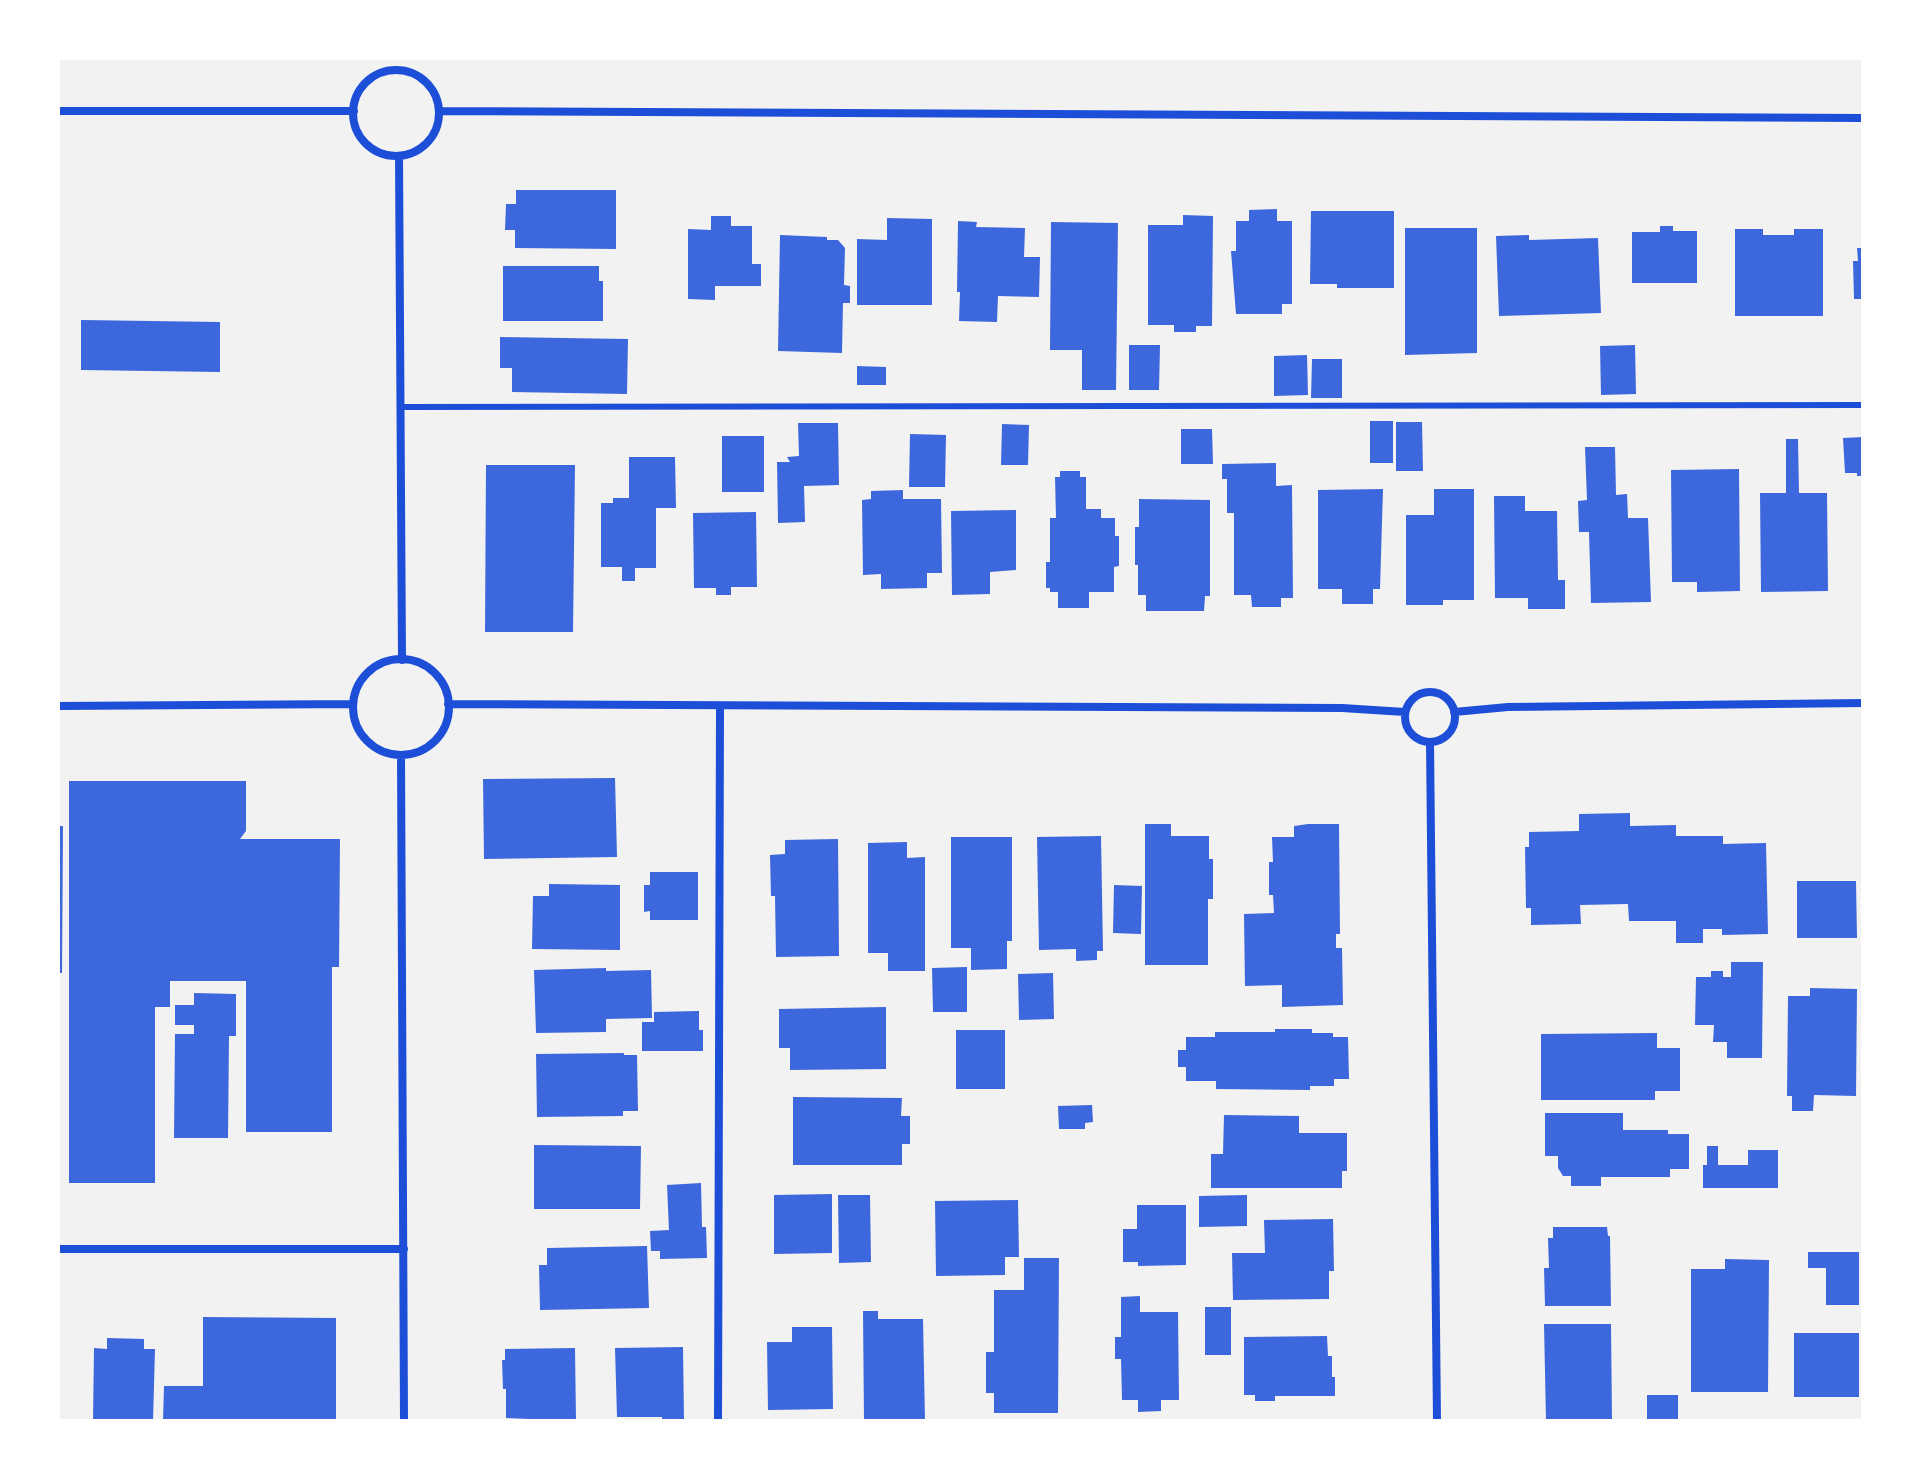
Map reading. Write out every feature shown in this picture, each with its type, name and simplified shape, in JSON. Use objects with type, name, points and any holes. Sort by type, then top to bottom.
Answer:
[{"type":"street","points":[[397,58],[397,70]]},
{"type":"street","points":[[397,70],[424,80],[434,92],[439,111],[434,134],[424,146],[399,156],[373,150],[363,141],[356,129],[354,111],[360,90],[369,80],[382,72],[397,70]]},
{"type":"street","points":[[58,111],[354,111]]},
{"type":"street","points":[[439,111],[1863,118]]},
{"type":"street","points":[[399,156],[402,660]]},
{"type":"street","points":[[402,660],[414,661],[435,674],[448,695],[448,704],[445,727],[436,741],[423,750],[401,755],[378,750],[366,741],[356,728],[352,713],[358,683],[368,671],[382,663],[402,660]]},
{"type":"street","points":[[1429,691],[1444,696],[1454,712],[1449,733],[1443,739],[1430,742],[1411,735],[1404,720],[1414,697],[1429,691]]},
{"type":"street","points":[[1454,712],[1508,707],[1863,703]]},
{"type":"street","points":[[58,706],[353,704]]},
{"type":"street","points":[[448,704],[1342,708],[1405,712]]},
{"type":"street","points":[[718,1421],[720,707]]},
{"type":"street","points":[[1430,742],[1437,1421]]},
{"type":"street","points":[[401,755],[404,1421]]},
{"type":"street","points":[[58,1249],[404,1249]]},
{"type":"lane","points":[[402,407],[1863,405]]},
{"type":"building","points":[[516,190],[616,190],[616,249],[515,248],[515,230],[505,230],[506,204],[516,204]]},
{"type":"building","points":[[1277,209],[1277,221],[1292,221],[1292,304],[1282,304],[1282,314],[1236,314],[1231,251],[1236,251],[1236,221],[1249,221],[1249,210]]},
{"type":"building","points":[[1311,211],[1394,211],[1394,288],[1337,288],[1337,284],[1310,284]]},
{"type":"building","points":[[1183,215],[1213,216],[1212,326],[1196,326],[1196,332],[1174,332],[1174,325],[1148,325],[1148,225],[1183,225]]},
{"type":"building","points":[[711,216],[731,216],[731,226],[752,226],[752,264],[761,264],[761,286],[715,286],[715,300],[688,299],[688,229],[711,230]]},
{"type":"building","points":[[887,218],[932,219],[932,305],[857,305],[857,239],[887,240]]},
{"type":"building","points":[[958,221],[977,222],[976,227],[1025,228],[1024,257],[1040,257],[1039,297],[998,296],[997,322],[959,321]]},
{"type":"building","points":[[1051,222],[1118,223],[1116,390],[1082,390],[1082,350],[1050,350]]},
{"type":"building","points":[[1660,226],[1673,226],[1673,231],[1697,231],[1697,283],[1632,283],[1632,232],[1660,232]]},
{"type":"building","points":[[1405,228],[1477,228],[1477,353],[1405,355]]},
{"type":"building","points":[[1735,229],[1763,229],[1763,235],[1794,235],[1794,229],[1823,229],[1823,316],[1735,316]]},
{"type":"building","points":[[780,235],[827,237],[827,240],[838,240],[845,248],[844,285],[850,286],[850,303],[843,303],[842,353],[778,351]]},
{"type":"building","points":[[1529,235],[1529,240],[1598,238],[1601,313],[1499,316],[1496,236]]},
{"type":"building","points":[[1857,248],[1863,248],[1863,299],[1854,299],[1853,261],[1858,261]]},
{"type":"building","points":[[503,266],[599,266],[599,281],[603,281],[603,321],[503,321]]},
{"type":"building","points":[[81,320],[220,322],[220,372],[81,370]]},
{"type":"building","points":[[500,337],[628,339],[627,394],[512,392],[512,368],[500,368]]},
{"type":"building","points":[[1129,345],[1160,345],[1159,390],[1129,390]]},
{"type":"building","points":[[1635,345],[1636,394],[1601,395],[1600,346]]},
{"type":"building","points":[[1307,355],[1308,395],[1274,396],[1274,356]]},
{"type":"building","points":[[1312,359],[1342,359],[1342,398],[1311,398]]},
{"type":"building","points":[[857,366],[886,367],[886,385],[857,385]]},
{"type":"building","points":[[1370,421],[1393,421],[1393,463],[1370,463]]},
{"type":"building","points":[[1396,422],[1422,422],[1423,471],[1396,471]]},
{"type":"building","points":[[798,423],[838,423],[839,485],[804,486],[805,522],[778,523],[777,462],[790,462],[787,457],[799,456]]},
{"type":"building","points":[[1002,424],[1029,425],[1028,465],[1001,465]]},
{"type":"building","points":[[1181,429],[1212,429],[1213,464],[1181,464]]},
{"type":"building","points":[[910,434],[946,435],[945,487],[909,487]]},
{"type":"building","points":[[722,436],[764,436],[764,492],[722,492]]},
{"type":"building","points":[[1863,437],[1863,476],[1845,473],[1843,438]]},
{"type":"building","points":[[1786,439],[1798,439],[1799,493],[1827,493],[1828,591],[1761,592],[1760,493],[1786,493]]},
{"type":"building","points":[[1585,447],[1615,447],[1616,495],[1627,494],[1628,518],[1648,518],[1651,602],[1591,603],[1589,532],[1579,532],[1578,501],[1587,500]]},
{"type":"building","points":[[629,457],[675,457],[676,508],[656,508],[656,568],[635,568],[635,581],[622,581],[622,567],[601,567],[601,503],[613,503],[613,498],[629,498]]},
{"type":"building","points":[[1276,463],[1276,486],[1292,485],[1293,598],[1281,598],[1281,607],[1252,607],[1251,595],[1234,595],[1234,513],[1227,513],[1227,479],[1222,479],[1222,464]]},
{"type":"building","points":[[486,465],[575,465],[573,632],[485,632]]},
{"type":"building","points":[[1739,469],[1740,591],[1697,592],[1697,582],[1672,582],[1671,470]]},
{"type":"building","points":[[1060,471],[1080,471],[1080,477],[1086,477],[1086,509],[1101,509],[1101,518],[1115,518],[1115,536],[1119,536],[1119,566],[1114,567],[1114,592],[1089,592],[1089,608],[1058,608],[1058,592],[1050,592],[1050,588],[1046,588],[1046,562],[1050,562],[1050,518],[1056,518],[1055,477],[1060,477]]},
{"type":"building","points":[[1383,489],[1380,589],[1373,589],[1373,604],[1342,604],[1342,589],[1318,589],[1318,490]]},
{"type":"building","points":[[1434,489],[1474,489],[1474,600],[1443,600],[1443,605],[1406,605],[1406,515],[1434,515]]},
{"type":"building","points":[[903,490],[903,499],[941,499],[942,573],[927,573],[927,588],[881,589],[881,574],[863,575],[862,500],[871,499],[871,491]]},
{"type":"building","points":[[1494,496],[1525,496],[1525,511],[1557,511],[1558,580],[1565,580],[1565,609],[1528,609],[1528,598],[1495,598]]},
{"type":"building","points":[[1139,499],[1210,500],[1210,596],[1205,596],[1204,611],[1146,611],[1146,595],[1138,595],[1138,565],[1135,565]]},
{"type":"building","points":[[1016,510],[1016,570],[990,572],[990,594],[952,595],[951,511]]},
{"type":"building","points":[[756,512],[757,587],[731,587],[731,595],[716,595],[716,588],[694,588],[693,513]]},
{"type":"building","points":[[615,778],[617,857],[484,859],[483,779]]},
{"type":"building","points":[[69,781],[246,781],[246,831],[240,839],[340,839],[339,967],[332,967],[332,1132],[246,1132],[246,981],[170,981],[170,1007],[155,1007],[155,1183],[69,1183]]},
{"type":"building","points":[[1630,813],[1630,826],[1676,825],[1676,836],[1723,836],[1723,844],[1766,843],[1768,934],[1722,935],[1722,929],[1703,929],[1703,943],[1676,943],[1676,921],[1629,921],[1628,904],[1580,905],[1581,924],[1531,925],[1531,908],[1526,908],[1525,847],[1529,847],[1529,832],[1579,831],[1579,814]]},
{"type":"building","points":[[1145,824],[1171,824],[1171,836],[1209,836],[1209,859],[1213,859],[1213,899],[1208,899],[1208,965],[1145,965]]},
{"type":"building","points":[[1339,824],[1340,934],[1336,934],[1336,948],[1342,948],[1343,1005],[1282,1007],[1282,985],[1245,986],[1244,914],[1274,913],[1273,895],[1269,895],[1272,837],[1294,837],[1294,826]]},
{"type":"building","points":[[58,826],[63,826],[62,973],[58,973]]},
{"type":"building","points":[[1101,836],[1103,951],[1097,951],[1097,960],[1076,961],[1076,949],[1039,950],[1037,837]]},
{"type":"building","points":[[951,837],[1012,837],[1012,941],[1007,941],[1007,969],[971,970],[971,948],[951,948]]},
{"type":"building","points":[[838,839],[839,956],[776,957],[775,896],[771,896],[770,855],[785,854],[785,840]]},
{"type":"building","points":[[907,842],[907,858],[925,857],[925,971],[888,971],[888,953],[868,953],[868,843]]},
{"type":"building","points":[[650,872],[698,872],[698,920],[650,920],[650,911],[644,912],[644,885],[650,885]]},
{"type":"building","points":[[1797,881],[1856,881],[1857,938],[1797,938]]},
{"type":"building","points":[[549,884],[620,885],[620,950],[532,949],[533,896],[549,896]]},
{"type":"building","points":[[1114,885],[1142,886],[1141,934],[1113,933]]},
{"type":"building","points":[[1731,962],[1763,962],[1762,1058],[1727,1058],[1727,1042],[1713,1042],[1714,1025],[1695,1025],[1696,977],[1711,977],[1711,971],[1723,971],[1723,977],[1731,977]]},
{"type":"building","points":[[967,967],[967,1012],[933,1012],[932,968]]},
{"type":"building","points":[[606,968],[606,971],[651,970],[652,1018],[606,1019],[606,1032],[536,1033],[534,970]]},
{"type":"building","points":[[1053,973],[1054,1019],[1019,1020],[1018,974]]},
{"type":"building","points":[[1810,988],[1857,989],[1856,1096],[1814,1095],[1813,1111],[1792,1111],[1792,1096],[1787,1096],[1788,996],[1810,996]]},
{"type":"building","points":[[194,993],[236,994],[236,1036],[229,1036],[228,1138],[174,1138],[175,1034],[194,1034],[194,1025],[175,1025],[175,1005],[194,1005]]},
{"type":"building","points":[[886,1007],[886,1069],[790,1070],[790,1048],[779,1048],[779,1009]]},
{"type":"building","points":[[699,1011],[703,1051],[642,1051],[642,1022],[654,1022],[654,1012]]},
{"type":"building","points":[[1275,1029],[1312,1029],[1312,1033],[1348,1037],[1349,1079],[1334,1079],[1334,1086],[1310,1086],[1310,1090],[1216,1089],[1216,1081],[1186,1081],[1186,1067],[1178,1067],[1178,1050],[1186,1050],[1186,1037],[1215,1037],[1215,1032],[1275,1032]]},
{"type":"building","points":[[956,1030],[1005,1030],[1005,1089],[956,1089]]},
{"type":"building","points":[[1657,1033],[1657,1048],[1680,1048],[1680,1091],[1655,1091],[1655,1100],[1541,1100],[1541,1034]]},
{"type":"building","points":[[536,1054],[637,1055],[638,1111],[623,1111],[623,1116],[537,1117]]},
{"type":"building","points":[[793,1097],[902,1098],[901,1116],[910,1116],[910,1144],[902,1144],[902,1165],[793,1165]]},
{"type":"building","points":[[1092,1105],[1093,1122],[1085,1123],[1085,1129],[1059,1129],[1058,1106]]},
{"type":"building","points":[[1545,1113],[1623,1113],[1623,1130],[1668,1130],[1668,1134],[1689,1134],[1689,1169],[1670,1169],[1670,1177],[1601,1177],[1601,1186],[1571,1186],[1571,1176],[1563,1176],[1558,1168],[1558,1156],[1545,1156]]},
{"type":"building","points":[[1224,1115],[1299,1116],[1299,1133],[1347,1133],[1347,1171],[1342,1171],[1342,1188],[1211,1188],[1211,1154],[1223,1154]]},
{"type":"building","points":[[534,1145],[641,1146],[640,1209],[534,1209]]},
{"type":"building","points":[[1707,1146],[1718,1146],[1718,1165],[1748,1165],[1748,1150],[1778,1150],[1778,1188],[1703,1188]]},
{"type":"building","points":[[701,1183],[702,1227],[706,1227],[707,1258],[660,1259],[660,1251],[651,1251],[650,1231],[669,1230],[667,1185]]},
{"type":"building","points":[[832,1194],[832,1253],[774,1254],[774,1195]]},
{"type":"building","points":[[838,1195],[870,1195],[871,1262],[839,1263]]},
{"type":"building","points":[[1247,1195],[1247,1226],[1199,1227],[1199,1196]]},
{"type":"building","points":[[1018,1200],[1019,1257],[1005,1257],[1005,1275],[936,1276],[935,1201]]},
{"type":"building","points":[[1137,1205],[1186,1205],[1186,1265],[1138,1266],[1138,1262],[1123,1262],[1123,1229],[1137,1229]]},
{"type":"building","points":[[1333,1219],[1334,1271],[1329,1271],[1329,1299],[1233,1300],[1232,1253],[1265,1253],[1264,1220]]},
{"type":"building","points":[[1553,1227],[1607,1227],[1610,1236],[1611,1306],[1545,1306],[1544,1268],[1549,1268],[1548,1238],[1553,1238]]},
{"type":"building","points":[[647,1246],[649,1308],[540,1310],[539,1265],[547,1265],[547,1248]]},
{"type":"building","points":[[1808,1252],[1859,1252],[1859,1305],[1826,1305],[1826,1268],[1808,1268]]},
{"type":"building","points":[[1024,1258],[1059,1258],[1058,1413],[994,1413],[994,1393],[986,1393],[986,1352],[994,1352],[994,1290],[1024,1290]]},
{"type":"building","points":[[1725,1259],[1769,1260],[1768,1392],[1691,1392],[1691,1269],[1725,1269]]},
{"type":"building","points":[[1140,1296],[1140,1312],[1178,1312],[1179,1400],[1161,1400],[1161,1411],[1138,1412],[1138,1400],[1122,1400],[1121,1359],[1115,1359],[1115,1337],[1121,1337],[1121,1297]]},
{"type":"building","points":[[1205,1307],[1231,1307],[1231,1355],[1205,1355]]},
{"type":"building","points":[[863,1311],[878,1311],[878,1319],[923,1319],[925,1421],[864,1421]]},
{"type":"building","points":[[203,1317],[336,1318],[336,1421],[163,1421],[164,1386],[203,1386]]},
{"type":"building","points":[[1544,1324],[1611,1324],[1612,1421],[1546,1421]]},
{"type":"building","points":[[792,1327],[832,1327],[833,1409],[768,1410],[767,1342],[792,1342]]},
{"type":"building","points":[[1794,1333],[1859,1333],[1859,1397],[1794,1397]]},
{"type":"building","points":[[1327,1336],[1328,1356],[1332,1356],[1332,1377],[1335,1377],[1335,1396],[1275,1396],[1275,1401],[1255,1401],[1255,1395],[1244,1395],[1244,1337]]},
{"type":"building","points":[[107,1338],[144,1339],[144,1349],[155,1349],[153,1421],[93,1421],[94,1348],[107,1349]]},
{"type":"building","points":[[683,1347],[684,1421],[662,1421],[662,1417],[617,1417],[615,1348]]},
{"type":"building","points":[[575,1348],[576,1421],[506,1418],[502,1360],[505,1360],[505,1349]]},
{"type":"building","points":[[1647,1395],[1678,1395],[1678,1421],[1647,1421]]}]
